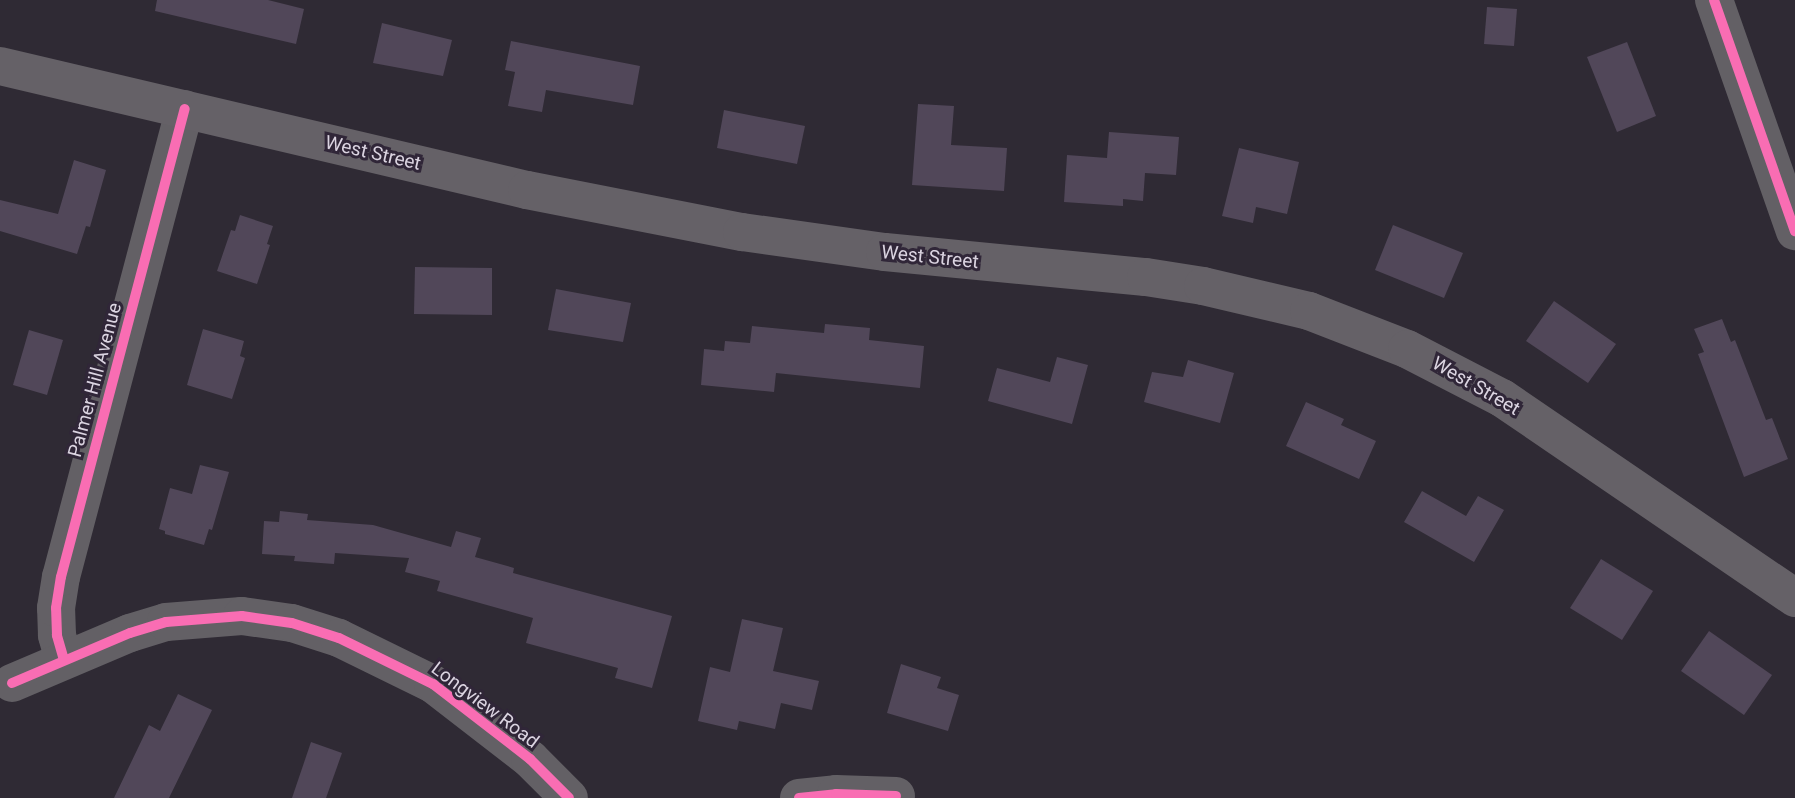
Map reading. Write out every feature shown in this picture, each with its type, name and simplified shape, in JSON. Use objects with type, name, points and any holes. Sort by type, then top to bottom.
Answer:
[{"type":"main road","name":"West Street","points":[[0,66],[527,190],[742,232],[885,252],[1146,277],[1203,286],[1309,311],[1407,349],[1502,398],[1795,598]]},
{"type":"street","points":[[1714,0],[1795,231]]},
{"type":"street","name":"Palmer Hill Avenue","points":[[64,660],[57,635],[55,608],[61,578],[185,109]]},
{"type":"street","name":"Longview Road","points":[[12,682],[130,633],[166,622],[205,617],[267,618],[316,629],[385,658],[433,684],[499,733],[575,797]]},
{"type":"street","points":[[799,798],[836,794],[897,796]]},
{"type":"building","points":[[157,0],[268,0],[304,9],[296,44],[155,11]]},
{"type":"building","points":[[1487,7],[1517,9],[1514,46],[1484,44]]},
{"type":"building","points":[[382,23],[452,40],[443,76],[373,63]]},
{"type":"building","points":[[511,41],[640,66],[633,105],[546,90],[542,112],[508,106],[515,72],[505,70]]},
{"type":"building","points":[[1627,42],[1656,116],[1617,132],[1587,57]]},
{"type":"building","points":[[918,104],[954,106],[951,145],[1007,148],[1004,191],[912,185]]},
{"type":"building","points":[[724,110],[805,126],[797,164],[717,148]]},
{"type":"building","points":[[1109,132],[1179,137],[1176,175],[1145,173],[1143,201],[1123,199],[1123,206],[1064,202],[1067,155],[1107,158]]},
{"type":"building","points":[[1239,148],[1299,162],[1287,214],[1256,207],[1253,223],[1222,216]]},
{"type":"building","points":[[74,160],[106,170],[90,227],[86,226],[77,254],[0,231],[0,200],[58,214]]},
{"type":"building","points":[[240,215],[273,226],[267,244],[270,245],[257,284],[217,271],[231,230],[235,231]]},
{"type":"building","points":[[1393,225],[1463,253],[1444,298],[1375,270]]},
{"type":"building","points":[[415,267],[492,268],[492,315],[414,314]]},
{"type":"building","points":[[556,289],[631,303],[623,342],[548,330]]},
{"type":"building","points":[[1554,301],[1616,344],[1588,383],[1526,341]]},
{"type":"building","points":[[1722,319],[1731,342],[1735,340],[1766,420],[1772,418],[1788,459],[1744,477],[1698,354],[1704,352],[1694,329]]},
{"type":"building","points":[[825,324],[870,328],[869,340],[924,346],[920,388],[776,373],[774,392],[701,385],[704,349],[724,351],[725,341],[750,343],[752,326],[824,333]]},
{"type":"building","points":[[203,329],[244,341],[240,356],[245,358],[232,399],[187,385]]},
{"type":"building","points":[[29,330],[63,340],[47,395],[13,385]]},
{"type":"building","points":[[1057,357],[1088,365],[1072,424],[988,401],[997,368],[1050,382]]},
{"type":"building","points":[[1188,360],[1234,373],[1220,423],[1144,402],[1152,372],[1183,377]]},
{"type":"building","points":[[1306,402],[1344,419],[1341,425],[1376,441],[1359,479],[1286,446]]},
{"type":"building","points":[[200,465],[229,472],[212,530],[209,529],[204,545],[165,534],[165,531],[159,529],[170,488],[192,494]]},
{"type":"building","points":[[1422,491],[1466,516],[1478,496],[1504,510],[1474,562],[1404,522]]},
{"type":"building","points":[[280,511],[308,514],[307,520],[373,525],[451,547],[456,531],[481,538],[475,557],[514,568],[513,573],[672,616],[652,688],[615,678],[618,668],[526,643],[533,618],[437,591],[440,581],[405,572],[409,558],[335,553],[334,564],[294,561],[295,556],[262,554],[264,521],[279,522]]},
{"type":"building","points":[[1601,559],[1653,591],[1622,640],[1570,608]]},
{"type":"building","points":[[742,619],[783,628],[773,671],[819,681],[812,710],[781,703],[775,729],[739,721],[737,730],[698,721],[710,667],[730,672]]},
{"type":"building","points":[[1709,631],[1772,675],[1744,715],[1681,671]]},
{"type":"building","points":[[901,664],[941,677],[937,688],[959,695],[948,731],[887,713]]},
{"type":"building","points":[[178,694],[212,710],[169,798],[114,798],[149,725],[160,731]]},
{"type":"building","points":[[311,742],[342,753],[326,798],[292,798]]},
{"type":"cycle path","points":[[1714,0],[1795,231]]},
{"type":"cycle path","points":[[64,660],[57,635],[56,608],[61,577],[185,109]]},
{"type":"cycle path","points":[[12,683],[130,633],[166,622],[242,616],[292,623],[339,638],[433,684],[530,759],[569,798]]},
{"type":"cycle path","points":[[799,798],[836,794],[896,796]]}]
